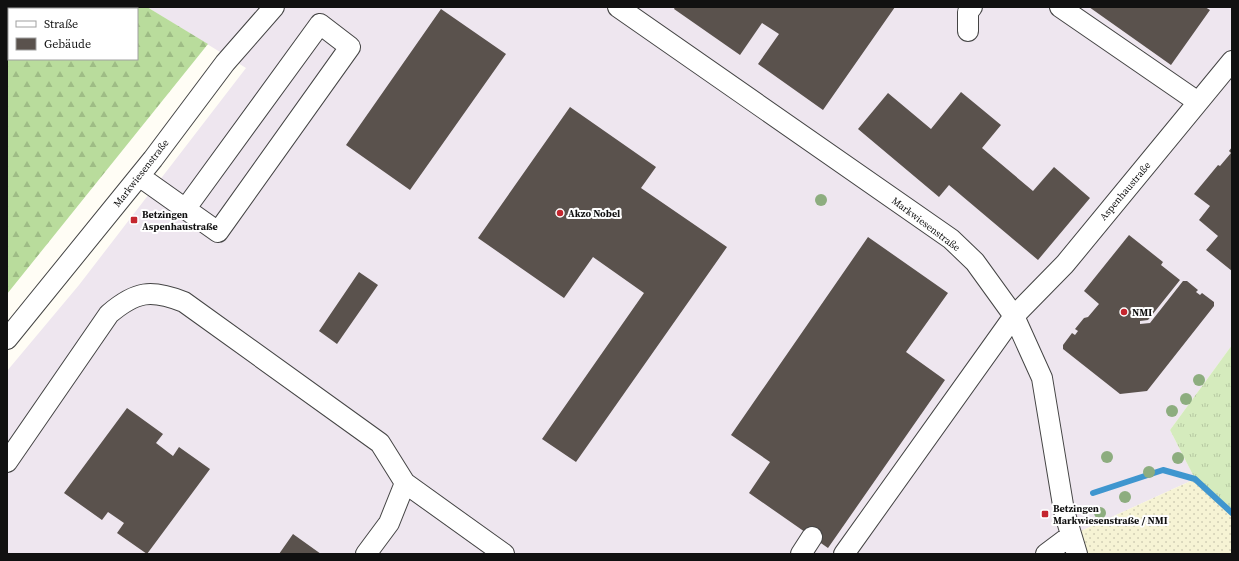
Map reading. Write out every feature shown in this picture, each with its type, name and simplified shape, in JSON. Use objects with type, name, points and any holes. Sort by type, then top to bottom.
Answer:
[{"type":"street","name":"Markwiesenstraße","points":[[7,339],[139,176],[225,63],[274,7]]},
{"type":"street","name":"Markwiesenstraße","points":[[618,7],[951,239],[975,262],[1014,316],[1042,378],[1064,511],[1074,545]]},
{"type":"street","points":[[968,31],[968,12],[972,7]]},
{"type":"street","points":[[1060,7],[1198,102]]},
{"type":"street","points":[[139,176],[218,232],[350,47],[320,24],[186,208]]},
{"type":"street","name":"Aspenhaustraße","points":[[844,554],[1014,316],[1065,264],[1232,61]]},
{"type":"street","points":[[7,462],[109,314],[126,301],[145,294],[166,295],[184,302],[380,443],[405,483],[504,554]]},
{"type":"street","points":[[366,554],[389,523],[405,483]]},
{"type":"street","points":[[800,554],[812,537]]},
{"type":"street","points":[[1046,554],[1074,545]]},
{"type":"shaded area","points":[[147,7],[1232,7],[1232,345],[1170,430],[1195,479],[1070,536],[1040,554],[7,554],[7,371],[79,285],[246,68]]},
{"type":"shaded area","points":[[1195,479],[1232,513],[1232,554],[1077,554],[1070,536]]},
{"type":"green space","points":[[7,7],[147,7],[208,44],[7,294]]},
{"type":"green space","points":[[1232,345],[1232,513],[1195,479],[1170,430]]},
{"type":"building","points":[[675,7],[895,7],[823,110],[758,64],[779,34],[762,23],[740,55],[674,9]]},
{"type":"building","points":[[1089,7],[1205,7],[1210,10],[1171,65]]},
{"type":"building","points":[[441,9],[506,54],[410,190],[346,145]]},
{"type":"building","points":[[961,92],[1001,125],[982,148],[1033,191],[1054,167],[1090,198],[1038,260],[949,185],[939,197],[858,129],[888,93],[931,129]]},
{"type":"building","points":[[570,107],[656,167],[641,188],[727,247],[576,462],[542,439],[644,293],[593,257],[564,298],[478,238]]},
{"type":"building","points":[[1232,147],[1232,271],[1206,250],[1218,236],[1199,220],[1210,206],[1194,194],[1218,165],[1220,166],[1231,153],[1229,151]]},
{"type":"building","name":"NMI","points":[[1129,235],[1163,262],[1161,265],[1180,280],[1148,320],[1140,321],[1140,324],[1150,323],[1183,281],[1187,281],[1198,290],[1196,292],[1200,295],[1202,293],[1214,302],[1214,306],[1147,391],[1120,394],[1063,349],[1063,345],[1072,333],[1075,335],[1078,331],[1075,329],[1099,304],[1084,291]]},
{"type":"building","points":[[868,237],[948,293],[906,352],[945,380],[828,548],[749,493],[770,462],[731,435]]},
{"type":"building","points":[[359,272],[378,285],[337,344],[319,331]]},
{"type":"building","points":[[127,408],[163,434],[156,443],[173,456],[179,447],[210,469],[147,554],[117,533],[124,523],[108,512],[102,520],[64,493]]},
{"type":"building","points":[[293,534],[321,554],[279,554]]},
{"type":"waterway","points":[[1093,493],[1163,470],[1195,479],[1232,513]]},
{"type":"place","name":"Akzo Nobel","points":[[560,213]]},
{"type":"place","name":"Betzingen Aspenhaustraße","points":[[134,220]]},
{"type":"place","name":"NMI","points":[[1124,312]]},
{"type":"place","name":"Betzingen Markwiesenstraße / NMI","points":[[1045,514]]}]
